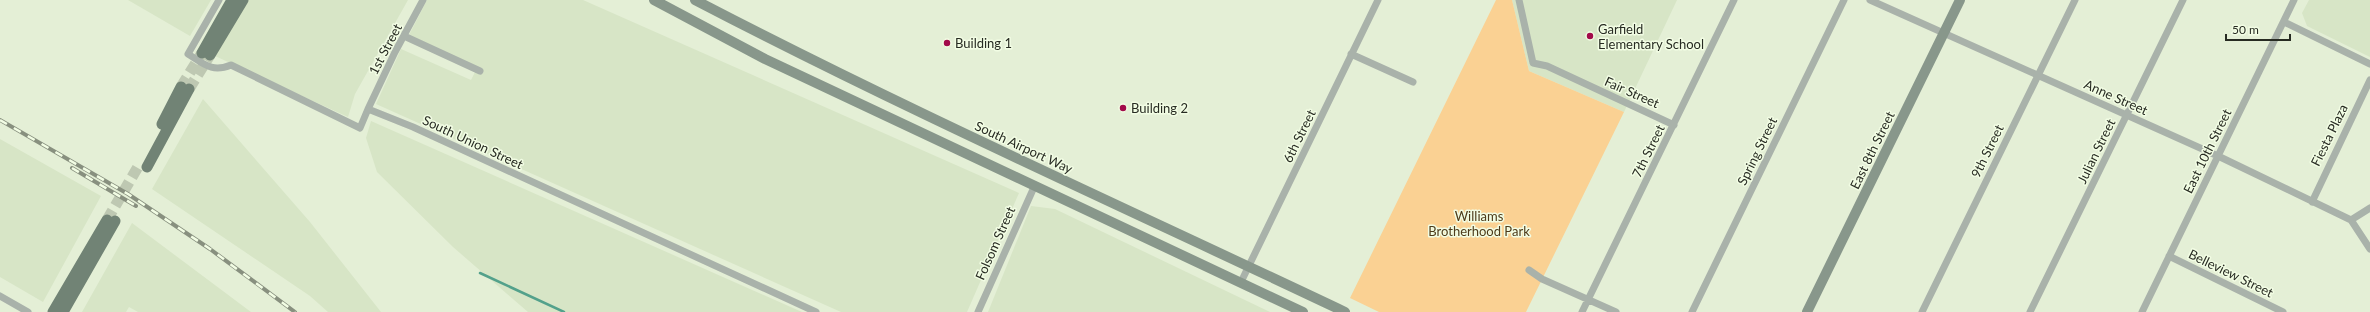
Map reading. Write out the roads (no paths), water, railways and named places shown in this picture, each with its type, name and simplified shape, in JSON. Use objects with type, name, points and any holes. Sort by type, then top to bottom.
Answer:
[{"type":"main road","points":[[232,0],[211,36],[206,54],[243,0]]},
{"type":"main road","points":[[654,0],[765,59],[1303,312]]},
{"type":"main road","name":"South Airport Way","points":[[695,0],[774,42],[1345,312]]},
{"type":"main road","name":"East 8th Street","points":[[1807,312],[1960,0]]},
{"type":"main road","points":[[143,166],[185,88]]},
{"type":"main road","points":[[53,312],[111,220],[63,312]]},
{"type":"street","points":[[219,0],[188,54],[216,69],[230,65],[360,128],[368,110]]},
{"type":"street","name":"1st Street","points":[[368,110],[423,0]]},
{"type":"street","name":"6th Street","points":[[1241,282],[1378,0]]},
{"type":"street","name":"Fair Street","points":[[1519,0],[1533,63],[1547,66],[1674,125]]},
{"type":"street","name":"7th Street","points":[[1582,312],[1734,0]]},
{"type":"street","name":"Spring Street","points":[[1692,312],[1844,0]]},
{"type":"street","name":"Anne Street","points":[[1870,0],[2218,156],[2351,220]]},
{"type":"street","name":"9th Street","points":[[1922,312],[2075,0]]},
{"type":"street","name":"Julian Street","points":[[2030,312],[2183,0]]},
{"type":"street","name":"East 10th Street","points":[[2142,312],[2294,0]]},
{"type":"street","points":[[2284,22],[2370,64]]},
{"type":"street","points":[[404,36],[480,71]]},
{"type":"street","points":[[1352,54],[1413,82]]},
{"type":"street","name":"Fiesta Plaza","points":[[2312,202],[2370,80]]},
{"type":"street","name":"South Union Street","points":[[368,110],[412,127],[816,312]]},
{"type":"street","name":"Folsom Street","points":[[978,312],[1035,185]]},
{"type":"street","points":[[2370,208],[2351,220],[2370,249]]},
{"type":"street","name":"Belleview Street","points":[[2169,256],[2283,312]]},
{"type":"street","points":[[1529,270],[1542,279],[1616,312]]},
{"type":"street","points":[[0,296],[28,312]]},
{"type":"street","points":[[2264,312],[2270,305]]},
{"type":"waterway","points":[[480,273],[564,312]]},
{"type":"tunnel","points":[[181,87],[202,53]]},
{"type":"tunnel","points":[[189,89],[210,55]]},
{"type":"tunnel","points":[[107,220],[139,165]]},
{"type":"railway","points":[[0,120],[128,194],[210,249],[295,312]]},
{"type":"railway","points":[[72,168],[136,206]]},
{"type":"place","name":"Garfield Elementary School","points":[[1590,36]]},
{"type":"place","name":"Building 1","points":[[947,43]]},
{"type":"place","name":"Building 2","points":[[1123,108]]},
{"type":"park label","name":"Williams Brotherhood Park","points":[[1479,224]]}]
